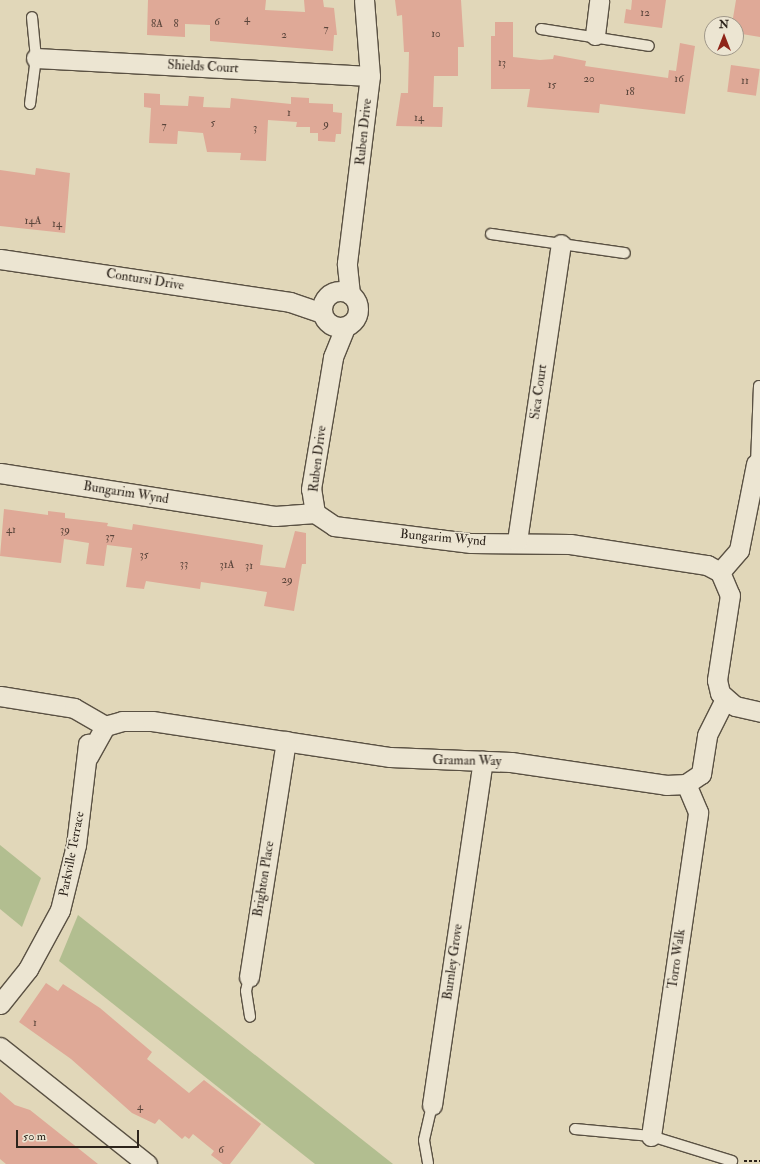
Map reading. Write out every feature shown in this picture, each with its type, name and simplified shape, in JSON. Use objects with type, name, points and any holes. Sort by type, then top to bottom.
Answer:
[{"type":"street","name":"Ruben Drive","points":[[315,513],[311,489],[333,357],[335,308],[347,263],[370,76],[364,0]]},
{"type":"street","points":[[595,35],[599,0]]},
{"type":"street","name":"Shields Court","points":[[36,58],[370,76]]},
{"type":"street","name":"Sica Court","points":[[517,541],[561,244]]},
{"type":"street","name":"Contursi Drive","points":[[0,259],[335,308]]},
{"type":"street","points":[[758,464],[739,550],[720,572],[730,595],[717,680],[725,699],[735,706],[760,712]]},
{"type":"street","name":"Bungarim Wynd","points":[[0,473],[275,516],[315,513],[334,526],[471,542],[517,541],[570,544],[707,565],[720,572]]},
{"type":"street","points":[[0,696],[67,707],[99,722]]},
{"type":"street","points":[[686,784],[701,774],[707,735],[725,699]]},
{"type":"street","name":"Graman Way","points":[[99,722],[152,721],[415,760],[511,762],[666,785],[686,784]]},
{"type":"street","name":"Parkville Terrace","points":[[0,1004],[28,969],[60,910],[76,845],[88,757],[99,722]]},
{"type":"street","name":"Brighton Place","points":[[249,977],[286,741]]},
{"type":"street","name":"Burnley Grove","points":[[432,1105],[483,761]]},
{"type":"street","name":"Torro Walk","points":[[651,1136],[698,812],[686,784]]},
{"type":"street","points":[[0,1047],[147,1164]]},
{"type":"lane","points":[[30,104],[36,58],[32,17]]},
{"type":"lane","points":[[541,29],[595,35],[649,46]]},
{"type":"lane","points":[[491,234],[625,252]]},
{"type":"lane","points":[[758,464],[759,386]]},
{"type":"lane","name":"Brighton Place","points":[[249,977],[246,991],[250,1017]]},
{"type":"lane","name":"Burnley Grove","points":[[428,1163],[424,1140],[432,1105]]},
{"type":"lane","points":[[575,1129],[651,1136],[732,1160]]},
{"type":"green space","points":[[0,845],[41,878],[22,927],[0,909]]},
{"type":"green space","points":[[78,915],[393,1164],[315,1164],[59,961]]},
{"type":"building","points":[[148,0],[266,0],[265,10],[305,12],[304,0],[323,0],[324,7],[334,8],[337,35],[334,35],[333,51],[210,41],[210,25],[185,24],[185,37],[147,35]]},
{"type":"building","points":[[395,0],[461,0],[464,47],[458,47],[458,76],[434,76],[433,107],[443,107],[442,127],[396,126],[401,93],[408,93],[409,52],[404,52],[402,15],[397,16]]},
{"type":"building","points":[[632,0],[666,0],[662,28],[624,23],[626,9],[631,10]]},
{"type":"building","points":[[736,0],[760,0],[760,37],[744,34],[744,16],[733,16]]},
{"type":"building","points":[[495,22],[513,22],[513,57],[540,60],[553,59],[554,55],[586,61],[585,66],[668,78],[669,70],[676,71],[680,43],[695,46],[685,114],[600,104],[599,113],[527,107],[530,89],[491,89],[491,36],[495,36]]},
{"type":"building","points":[[731,65],[760,69],[756,96],[727,92]]},
{"type":"building","points":[[144,93],[160,94],[160,105],[188,106],[189,96],[204,97],[203,107],[230,108],[231,98],[291,104],[291,97],[309,98],[309,103],[333,104],[333,112],[342,113],[341,134],[336,134],[335,142],[318,141],[318,133],[310,133],[310,127],[296,127],[297,122],[268,120],[266,161],[240,160],[241,153],[207,152],[203,133],[178,131],[177,144],[149,143],[151,108],[144,107]]},
{"type":"building","points":[[36,168],[70,173],[65,233],[0,226],[0,170],[35,175]]},
{"type":"building","points":[[4,509],[48,515],[48,511],[65,513],[65,518],[108,523],[107,526],[132,530],[133,524],[263,545],[260,565],[285,568],[295,531],[306,533],[306,564],[302,564],[294,611],[264,606],[267,592],[201,582],[200,589],[146,581],[144,589],[126,587],[132,548],[107,545],[104,566],[86,564],[89,543],[64,539],[61,563],[0,556]]},
{"type":"building","points":[[46,983],[58,991],[63,984],[100,1008],[152,1052],[147,1059],[189,1093],[204,1080],[261,1124],[230,1164],[223,1164],[211,1155],[214,1151],[193,1134],[189,1139],[185,1136],[182,1139],[159,1119],[155,1124],[132,1113],[71,1059],[19,1022]]},
{"type":"building","points":[[0,1092],[15,1105],[30,1110],[98,1164],[6,1164],[0,1159]]}]
